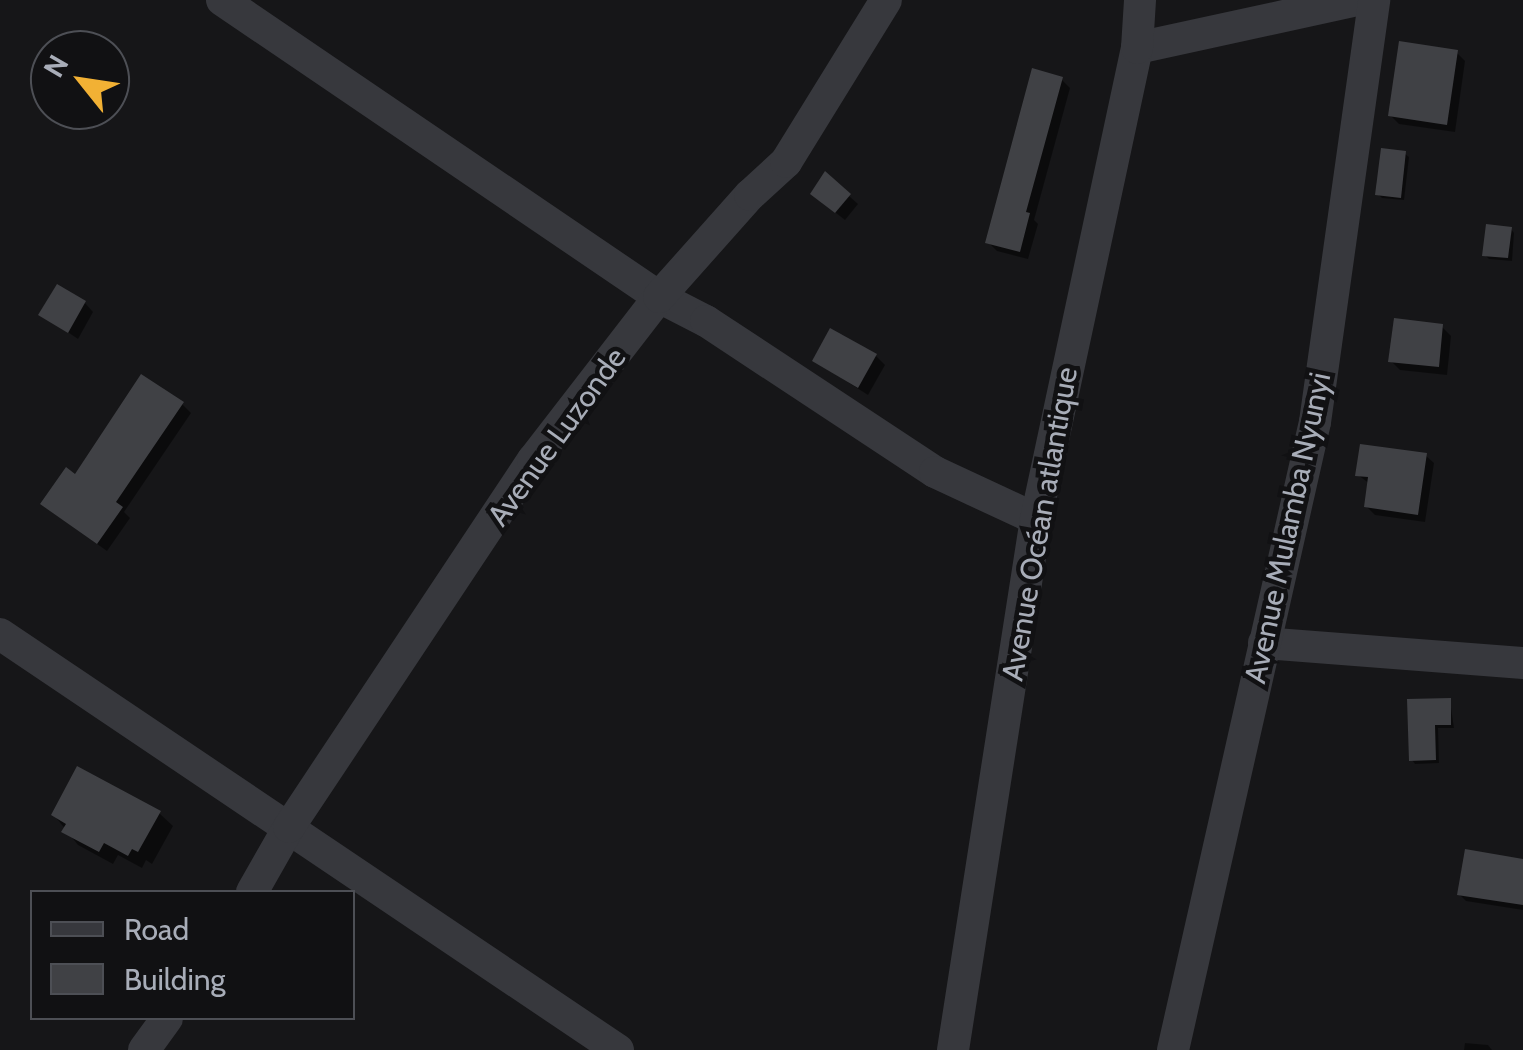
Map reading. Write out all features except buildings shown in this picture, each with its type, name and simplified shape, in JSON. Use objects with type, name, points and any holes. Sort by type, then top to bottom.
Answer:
[{"type":"street","points":[[222,0],[659,297],[706,321],[935,472],[1036,519]]},
{"type":"street","name":"Avenue Luzonde","points":[[253,890],[289,827],[533,460],[659,297],[750,194],[786,162],[886,0]]},
{"type":"street","name":"Avenue Océan atlantique","points":[[953,1050],[1036,519],[1137,48],[1140,0]]},
{"type":"street","points":[[1137,48],[1357,0]]},
{"type":"street","name":"Avenue Mulamba Nyunyi","points":[[1173,1050],[1315,422],[1374,0]]},
{"type":"street","points":[[0,634],[618,1050]]},
{"type":"street","points":[[1264,643],[1523,663]]},
{"type":"street","points":[[144,1050],[166,1020]]}]
